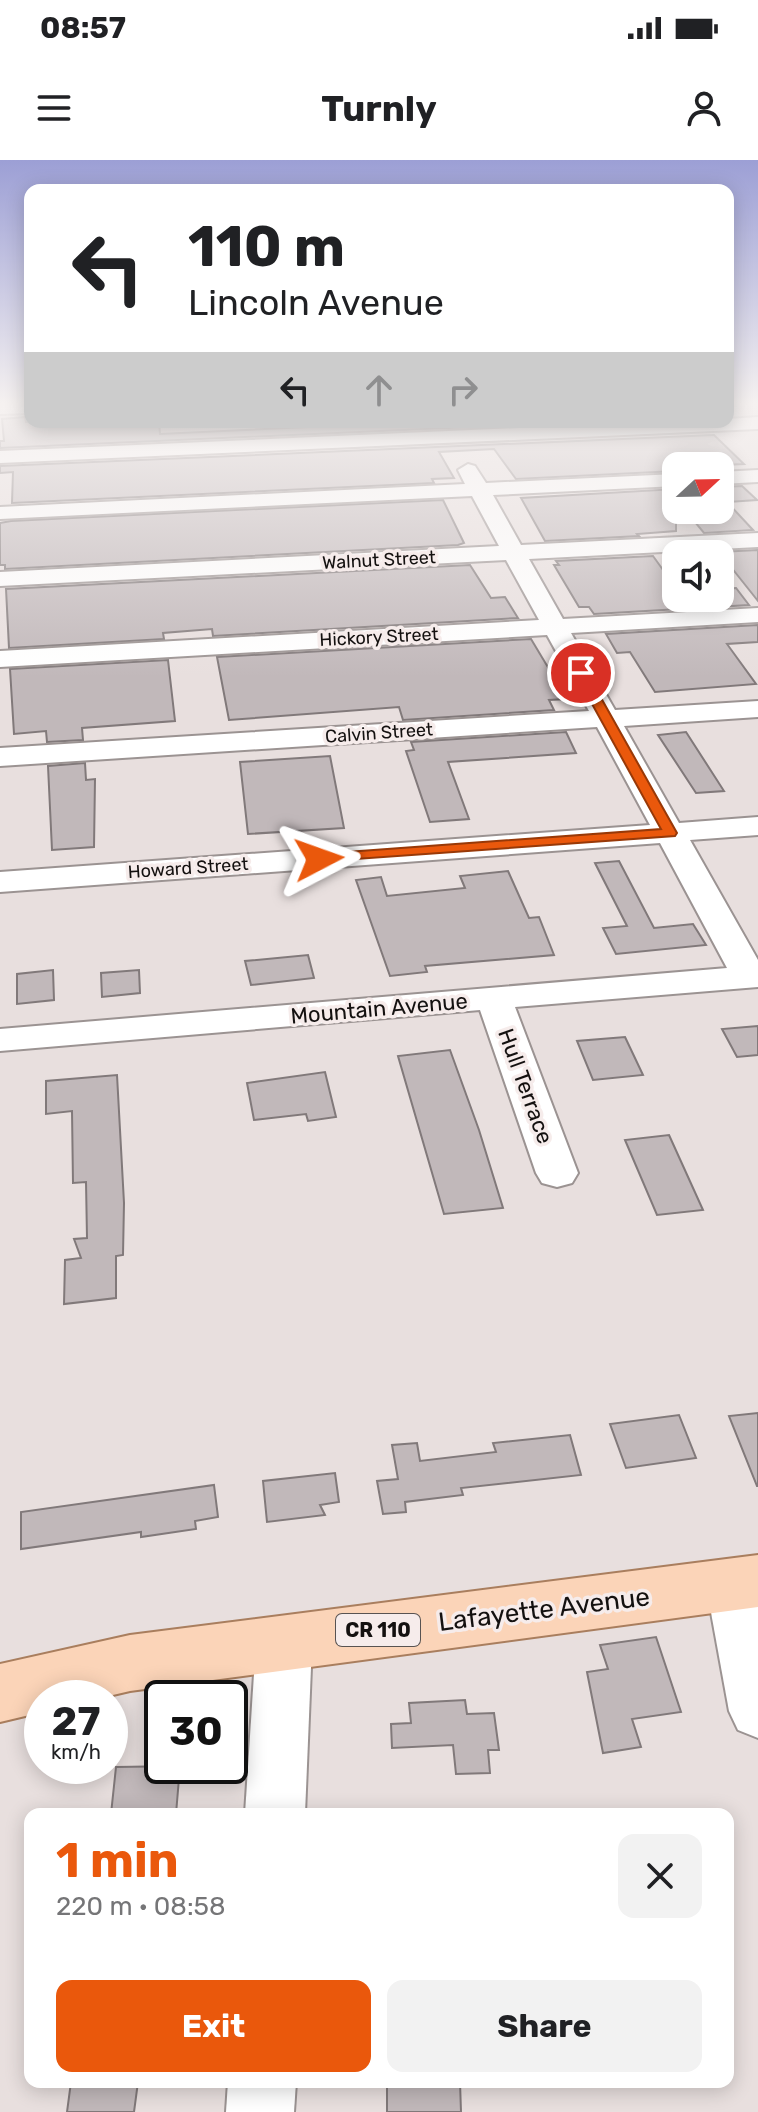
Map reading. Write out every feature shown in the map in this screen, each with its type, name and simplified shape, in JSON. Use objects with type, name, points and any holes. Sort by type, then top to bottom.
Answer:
[{"type":"main road","name":"Lafayette Avenue","points":[[0,1693],[130,1663],[745,1583]]},
{"type":"street","points":[[0,513],[373,495]]},
{"type":"street","points":[[482,495],[754,977]]},
{"type":"street","name":"Walnut Street","points":[[0,579],[758,540]]},
{"type":"street","name":"Hickory Street","points":[[0,659],[758,615]]},
{"type":"street","name":"Calvin Street","points":[[0,757],[758,709]]},
{"type":"street","name":"Howard Street","points":[[0,882],[758,826]]},
{"type":"street","name":"Mountain Avenue","points":[[0,1040],[754,977]]},
{"type":"street","name":"Hull Terrace","points":[[494,999],[557,1173]]},
{"type":"street","points":[[745,1583],[758,1711]]},
{"type":"street","points":[[275,1808],[284,1643]]},
{"type":"street","points":[[260,2112],[262,2088]]},
{"type":"building","points":[[12,495],[179,495],[12,503]]},
{"type":"building","points":[[662,495],[662,524],[676,524],[676,531],[637,534],[639,536],[545,541],[521,498]]},
{"type":"building","points":[[734,495],[752,495],[757,500],[734,502]]},
{"type":"building","points":[[443,500],[464,543],[5,569],[5,565],[0,565],[0,523],[11,521]]},
{"type":"building","points":[[734,510],[753,530],[704,533],[697,524],[734,524]]},
{"type":"building","points":[[758,550],[758,601],[734,571],[734,551]]},
{"type":"building","points":[[653,556],[662,569],[662,610],[594,614],[589,607],[579,607],[554,565],[559,565],[556,561]]},
{"type":"building","points":[[470,565],[491,598],[505,597],[518,618],[213,636],[212,629],[163,633],[164,639],[9,648],[6,589]]},
{"type":"building","points":[[734,588],[736,588],[749,605],[734,606]]},
{"type":"building","points":[[758,625],[758,642],[727,644],[756,684],[655,692],[630,652],[617,653],[606,634]]},
{"type":"building","points":[[531,639],[567,699],[549,700],[554,710],[403,720],[399,707],[229,720],[217,657]]},
{"type":"building","points":[[168,660],[175,721],[82,728],[83,740],[47,742],[46,731],[14,734],[10,669]]},
{"type":"building","points":[[566,732],[576,753],[448,762],[469,819],[430,822],[406,751],[414,750],[411,742]]},
{"type":"building","points":[[686,732],[724,791],[696,793],[658,735]]},
{"type":"building","points":[[330,756],[344,828],[248,834],[240,762]]},
{"type":"building","points":[[85,763],[86,780],[95,779],[94,847],[52,850],[48,766]]},
{"type":"building","points":[[619,861],[654,928],[693,924],[706,945],[616,954],[603,928],[627,926],[595,863]]},
{"type":"building","points":[[508,871],[529,918],[539,917],[554,955],[425,966],[427,972],[390,976],[356,880],[381,877],[387,896],[465,888],[460,876]]},
{"type":"building","points":[[308,955],[314,978],[251,985],[245,961]]},
{"type":"building","points":[[53,970],[54,1000],[17,1004],[17,974]]},
{"type":"building","points":[[139,970],[140,993],[102,997],[101,973]]},
{"type":"building","points":[[758,1026],[758,1055],[737,1057],[722,1029]]},
{"type":"building","points":[[625,1037],[643,1075],[593,1080],[577,1041]]},
{"type":"building","points":[[450,1050],[503,1208],[444,1214],[398,1056]]},
{"type":"building","points":[[325,1072],[336,1117],[308,1121],[306,1114],[254,1120],[247,1083]]},
{"type":"building","points":[[117,1075],[124,1203],[123,1255],[116,1256],[116,1298],[64,1304],[65,1260],[81,1258],[74,1239],[87,1238],[86,1182],[73,1183],[72,1111],[46,1114],[46,1081]]},
{"type":"building","points":[[669,1135],[703,1210],[657,1215],[625,1140]]},
{"type":"building","points":[[758,1413],[758,1486],[757,1486],[729,1416]]},
{"type":"building","points":[[679,1415],[696,1458],[626,1468],[610,1424]]},
{"type":"building","points":[[570,1435],[581,1475],[461,1488],[463,1495],[405,1502],[406,1512],[383,1514],[377,1481],[398,1479],[392,1445],[417,1443],[420,1461],[496,1452],[493,1443]]},
{"type":"building","points":[[335,1473],[339,1502],[320,1505],[325,1515],[267,1522],[263,1481]]},
{"type":"building","points":[[214,1485],[218,1517],[195,1521],[196,1529],[141,1537],[141,1532],[21,1549],[21,1512]]},
{"type":"building","points":[[656,1637],[681,1712],[632,1719],[641,1747],[603,1753],[587,1672],[608,1669],[600,1645]]},
{"type":"building","points":[[465,1700],[467,1714],[494,1713],[499,1750],[488,1750],[490,1773],[456,1774],[453,1745],[392,1748],[391,1724],[411,1723],[409,1703]]},
{"type":"building","points":[[128,1767],[144,1767],[144,1784],[178,1784],[176,1808],[112,1808],[114,1784],[128,1784]]},
{"type":"building","points":[[70,2088],[137,2088],[134,2112],[67,2112]]},
{"type":"building","points":[[387,2088],[460,2088],[461,2112],[387,2112]]},
{"type":"route","points":[[319,859],[670,833],[581,673]]}]
